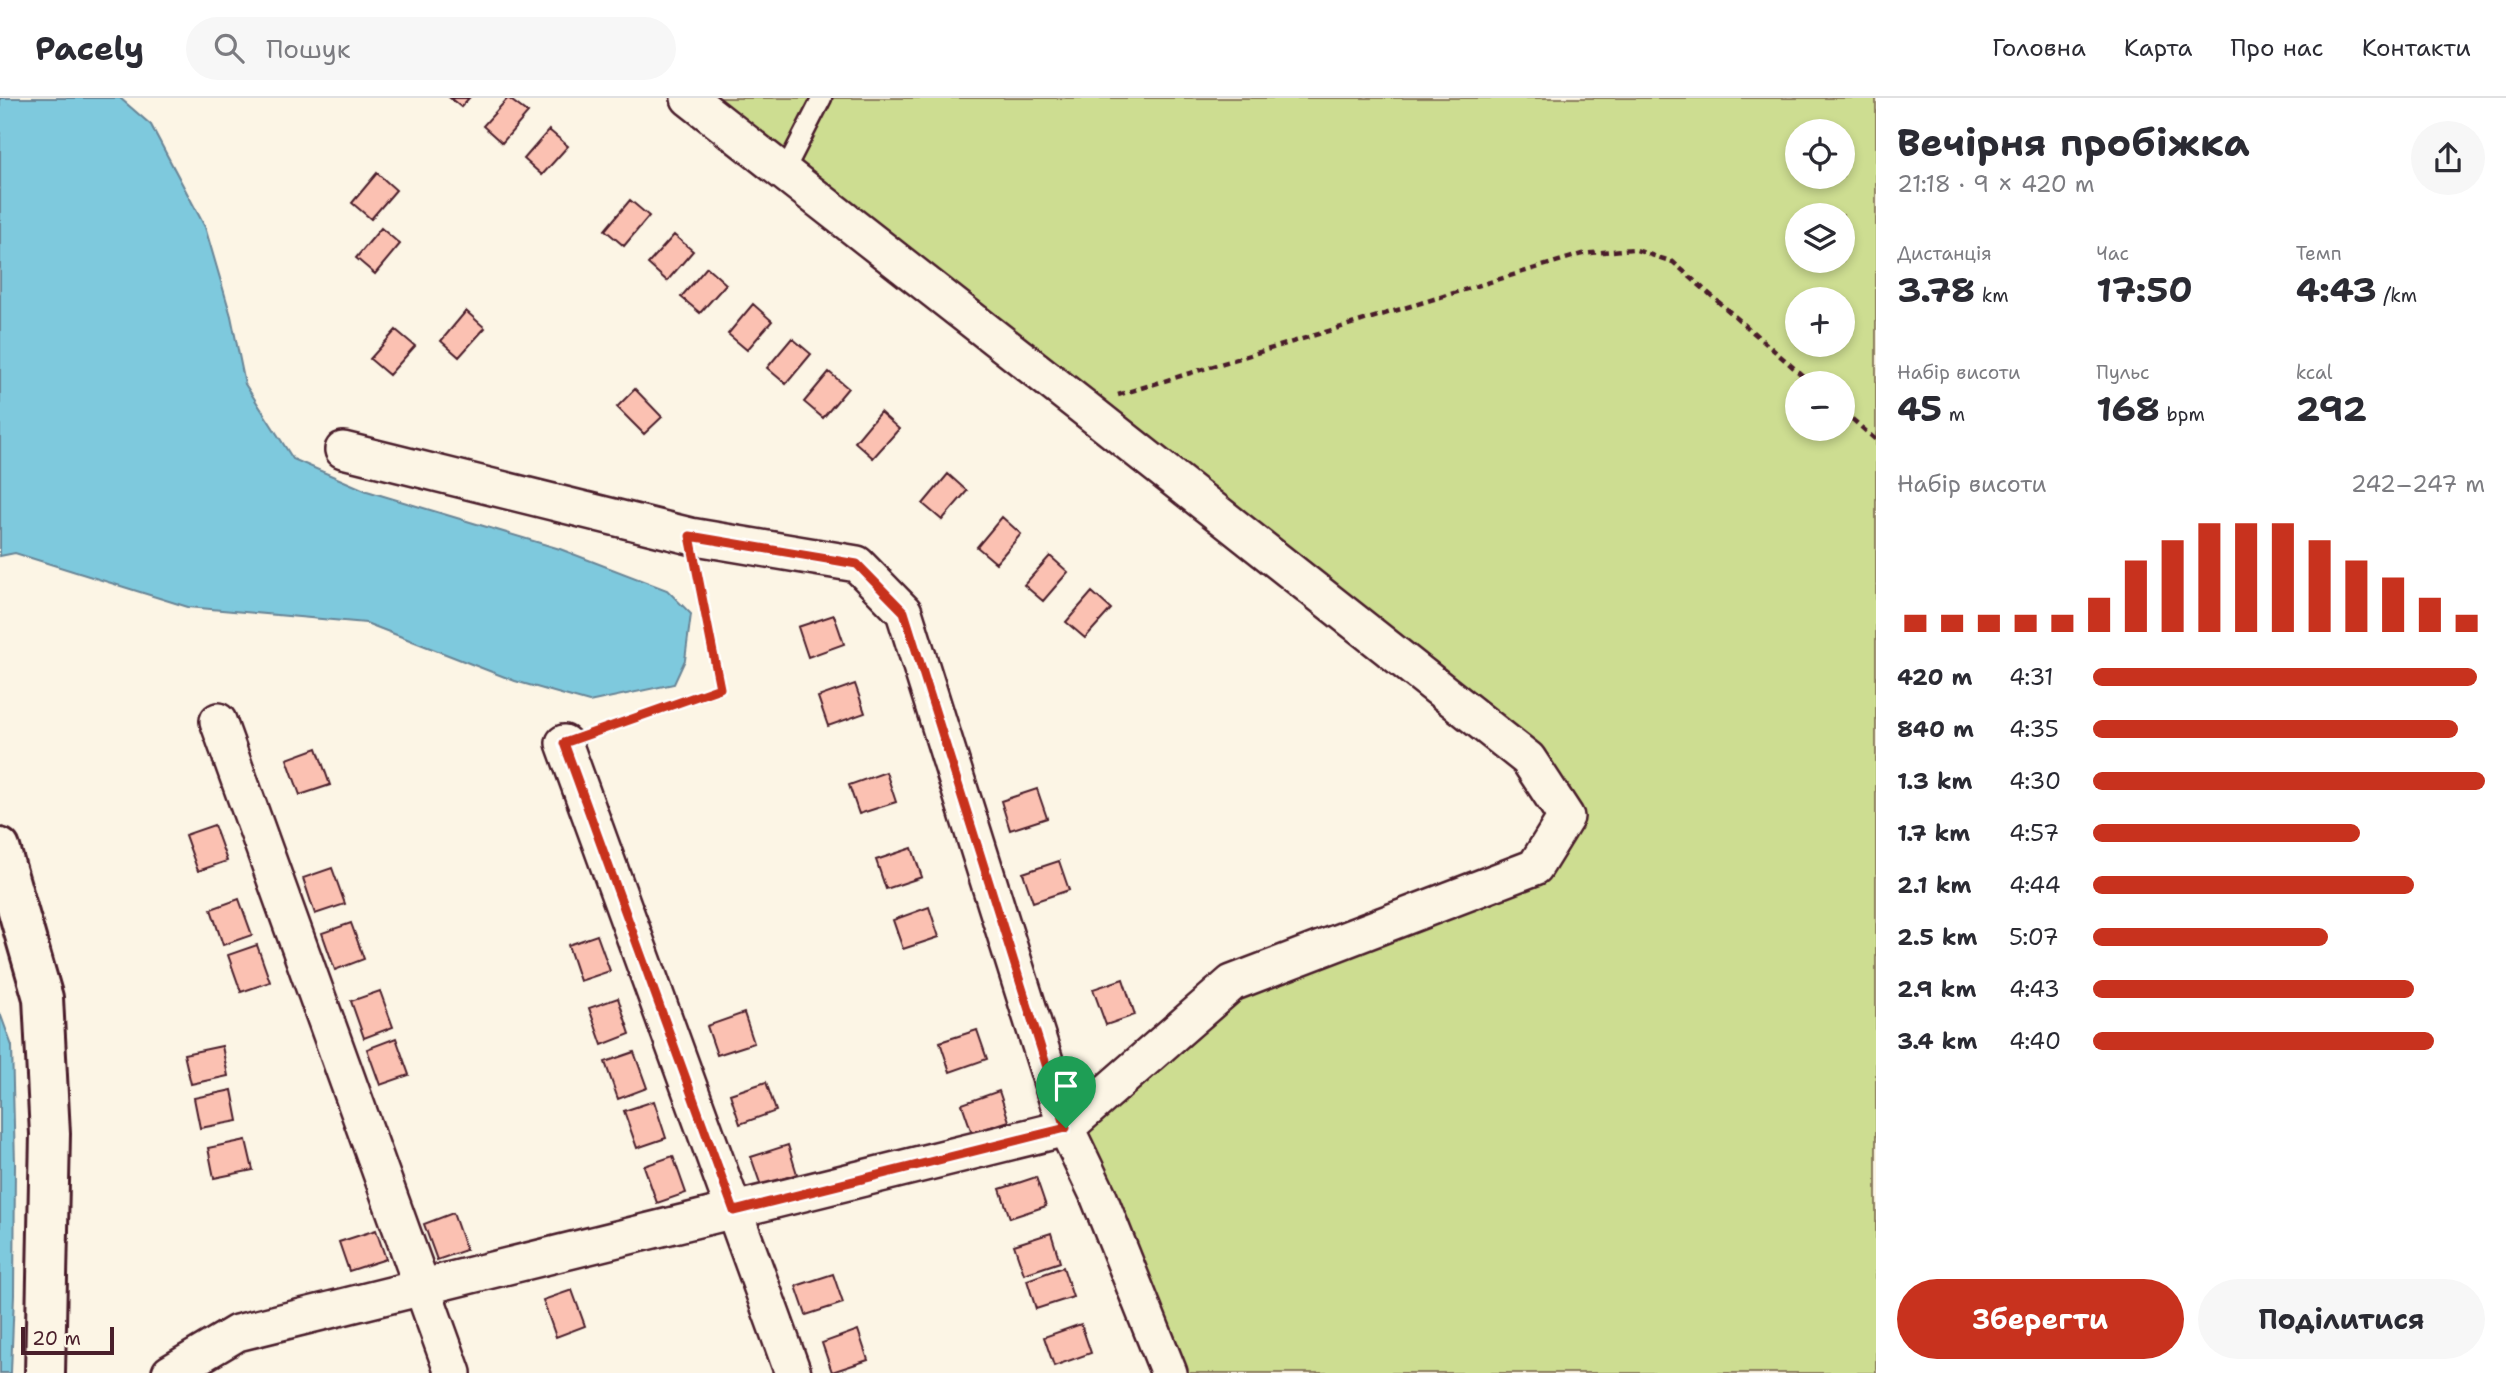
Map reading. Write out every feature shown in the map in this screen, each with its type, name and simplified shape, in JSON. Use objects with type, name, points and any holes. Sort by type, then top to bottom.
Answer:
[{"type":"street","points":[[170,1373],[237,1333],[1066,1128],[1232,983],[1535,867],[1566,817],[1528,759],[689,98]]},
{"type":"street","points":[[343,450],[690,536],[857,564],[904,612],[1066,1128],[1098,1195],[1169,1373]]},
{"type":"street","points":[[218,721],[453,1373]]},
{"type":"street","points":[[564,743],[793,1373]]},
{"type":"street","points":[[0,848],[43,998],[50,1134],[45,1373]]},
{"type":"lane","points":[[784,172],[822,98]]},
{"type":"path","points":[[1082,406],[1582,254],[1633,249],[1673,262],[1797,371]]},
{"type":"path","points":[[1855,422],[1876,440]]},
{"type":"path","points":[[564,743],[720,688],[690,536]]},
{"type":"green space","points":[[692,98],[1876,98],[1876,1373],[1169,1373],[1066,1128],[1232,983],[1534,867],[1566,817],[1528,759]]},
{"type":"water","points":[[0,98],[120,98],[151,125],[205,227],[231,316],[245,384],[293,459],[367,491],[560,549],[667,590],[691,614],[685,660],[674,684],[589,702],[515,681],[366,623],[188,607],[15,553],[0,556]]},
{"type":"water","points":[[0,1013],[12,1046],[15,1164],[11,1373],[0,1373]]},
{"type":"building","points":[[450,98],[469,98],[461,107]]},
{"type":"building","points":[[508,98],[528,113],[502,143],[483,126]]},
{"type":"building","points":[[549,130],[568,146],[542,175],[524,159]]},
{"type":"building","points":[[377,173],[396,190],[371,219],[352,203]]},
{"type":"building","points":[[630,200],[649,216],[624,246],[605,230]]},
{"type":"building","points":[[381,228],[400,244],[375,274],[356,258]]},
{"type":"building","points":[[674,235],[693,251],[667,281],[648,264]]},
{"type":"building","points":[[707,267],[726,284],[700,313],[681,297]]},
{"type":"building","points":[[753,304],[772,321],[747,350],[728,334]]},
{"type":"building","points":[[466,311],[485,328],[459,357],[441,341]]},
{"type":"building","points":[[396,330],[415,346],[389,375],[370,359]]},
{"type":"building","points":[[792,338],[811,354],[786,384],[767,368]]},
{"type":"building","points":[[829,372],[848,388],[823,418],[804,402]]},
{"type":"building","points":[[635,389],[662,417],[644,434],[617,407]]},
{"type":"building","points":[[880,412],[899,429],[873,458],[855,442]]},
{"type":"building","points":[[948,474],[967,491],[942,520],[923,504]]},
{"type":"building","points":[[1002,517],[1021,534],[996,563],[977,547]]},
{"type":"building","points":[[1050,556],[1068,572],[1043,601],[1024,585]]},
{"type":"building","points":[[1092,592],[1111,609],[1085,638],[1066,622]]},
{"type":"building","points":[[834,615],[844,644],[808,657],[798,627]]},
{"type":"building","points":[[855,684],[865,713],[828,726],[818,697]]},
{"type":"building","points":[[317,748],[330,785],[300,795],[287,759]]},
{"type":"building","points":[[886,772],[896,802],[859,814],[849,785]]},
{"type":"building","points":[[1037,789],[1047,818],[1010,830],[1001,801]]},
{"type":"building","points":[[214,825],[227,861],[198,871],[185,835]]},
{"type":"building","points":[[912,848],[922,877],[886,889],[876,860]]},
{"type":"building","points":[[1059,861],[1069,890],[1033,902],[1023,873]]},
{"type":"building","points":[[332,868],[345,904],[315,914],[303,878]]},
{"type":"building","points":[[239,899],[252,935],[223,945],[211,909]]},
{"type":"building","points":[[929,907],[939,937],[903,949],[893,920]]},
{"type":"building","points":[[351,923],[364,959],[335,970],[322,933]]},
{"type":"building","points":[[597,935],[610,971],[580,981],[568,945]]},
{"type":"building","points":[[257,945],[270,982],[241,992],[228,955]]},
{"type":"building","points":[[1123,979],[1135,1015],[1106,1025],[1093,989]]},
{"type":"building","points":[[380,991],[393,1027],[364,1038],[351,1001]]},
{"type":"building","points":[[618,998],[630,1034],[602,1045],[589,1008]]},
{"type":"building","points":[[744,1013],[754,1043],[717,1055],[707,1026]]},
{"type":"building","points":[[977,1030],[987,1059],[950,1072],[940,1042]]},
{"type":"building","points":[[396,1038],[409,1075],[380,1085],[367,1049]]},
{"type":"building","points":[[222,1046],[228,1076],[191,1084],[184,1054]]},
{"type":"building","points":[[634,1052],[647,1088],[618,1099],[605,1062]]},
{"type":"building","points":[[766,1082],[776,1111],[740,1124],[730,1094]]},
{"type":"building","points":[[232,1090],[238,1121],[200,1128],[194,1098]]},
{"type":"building","points":[[999,1091],[1009,1121],[972,1133],[962,1104]]},
{"type":"building","points":[[654,1101],[666,1138],[637,1148],[624,1111]]},
{"type":"building","points":[[246,1140],[253,1170],[214,1178],[208,1148]]},
{"type":"building","points":[[788,1145],[797,1174],[761,1186],[751,1157]]},
{"type":"building","points":[[673,1156],[686,1193],[657,1203],[644,1166]]},
{"type":"building","points":[[1036,1177],[1046,1206],[1010,1218],[1000,1189]]},
{"type":"building","points":[[453,1213],[466,1250],[437,1260],[424,1224]]},
{"type":"building","points":[[376,1230],[386,1259],[349,1271],[339,1242]]},
{"type":"building","points":[[1051,1233],[1060,1262],[1024,1274],[1014,1245]]},
{"type":"building","points":[[1063,1267],[1073,1297],[1036,1309],[1027,1280]]},
{"type":"building","points":[[833,1274],[843,1303],[806,1315],[796,1286]]},
{"type":"building","points":[[572,1290],[585,1326],[556,1337],[543,1300]]},
{"type":"building","points":[[1081,1324],[1091,1353],[1054,1366],[1044,1337]]},
{"type":"building","points":[[858,1330],[868,1360],[832,1372],[822,1343]]},
{"type":"route","points":[[690,536],[857,564],[904,612],[1066,1128],[734,1211],[564,743],[720,688],[690,536]]}]
